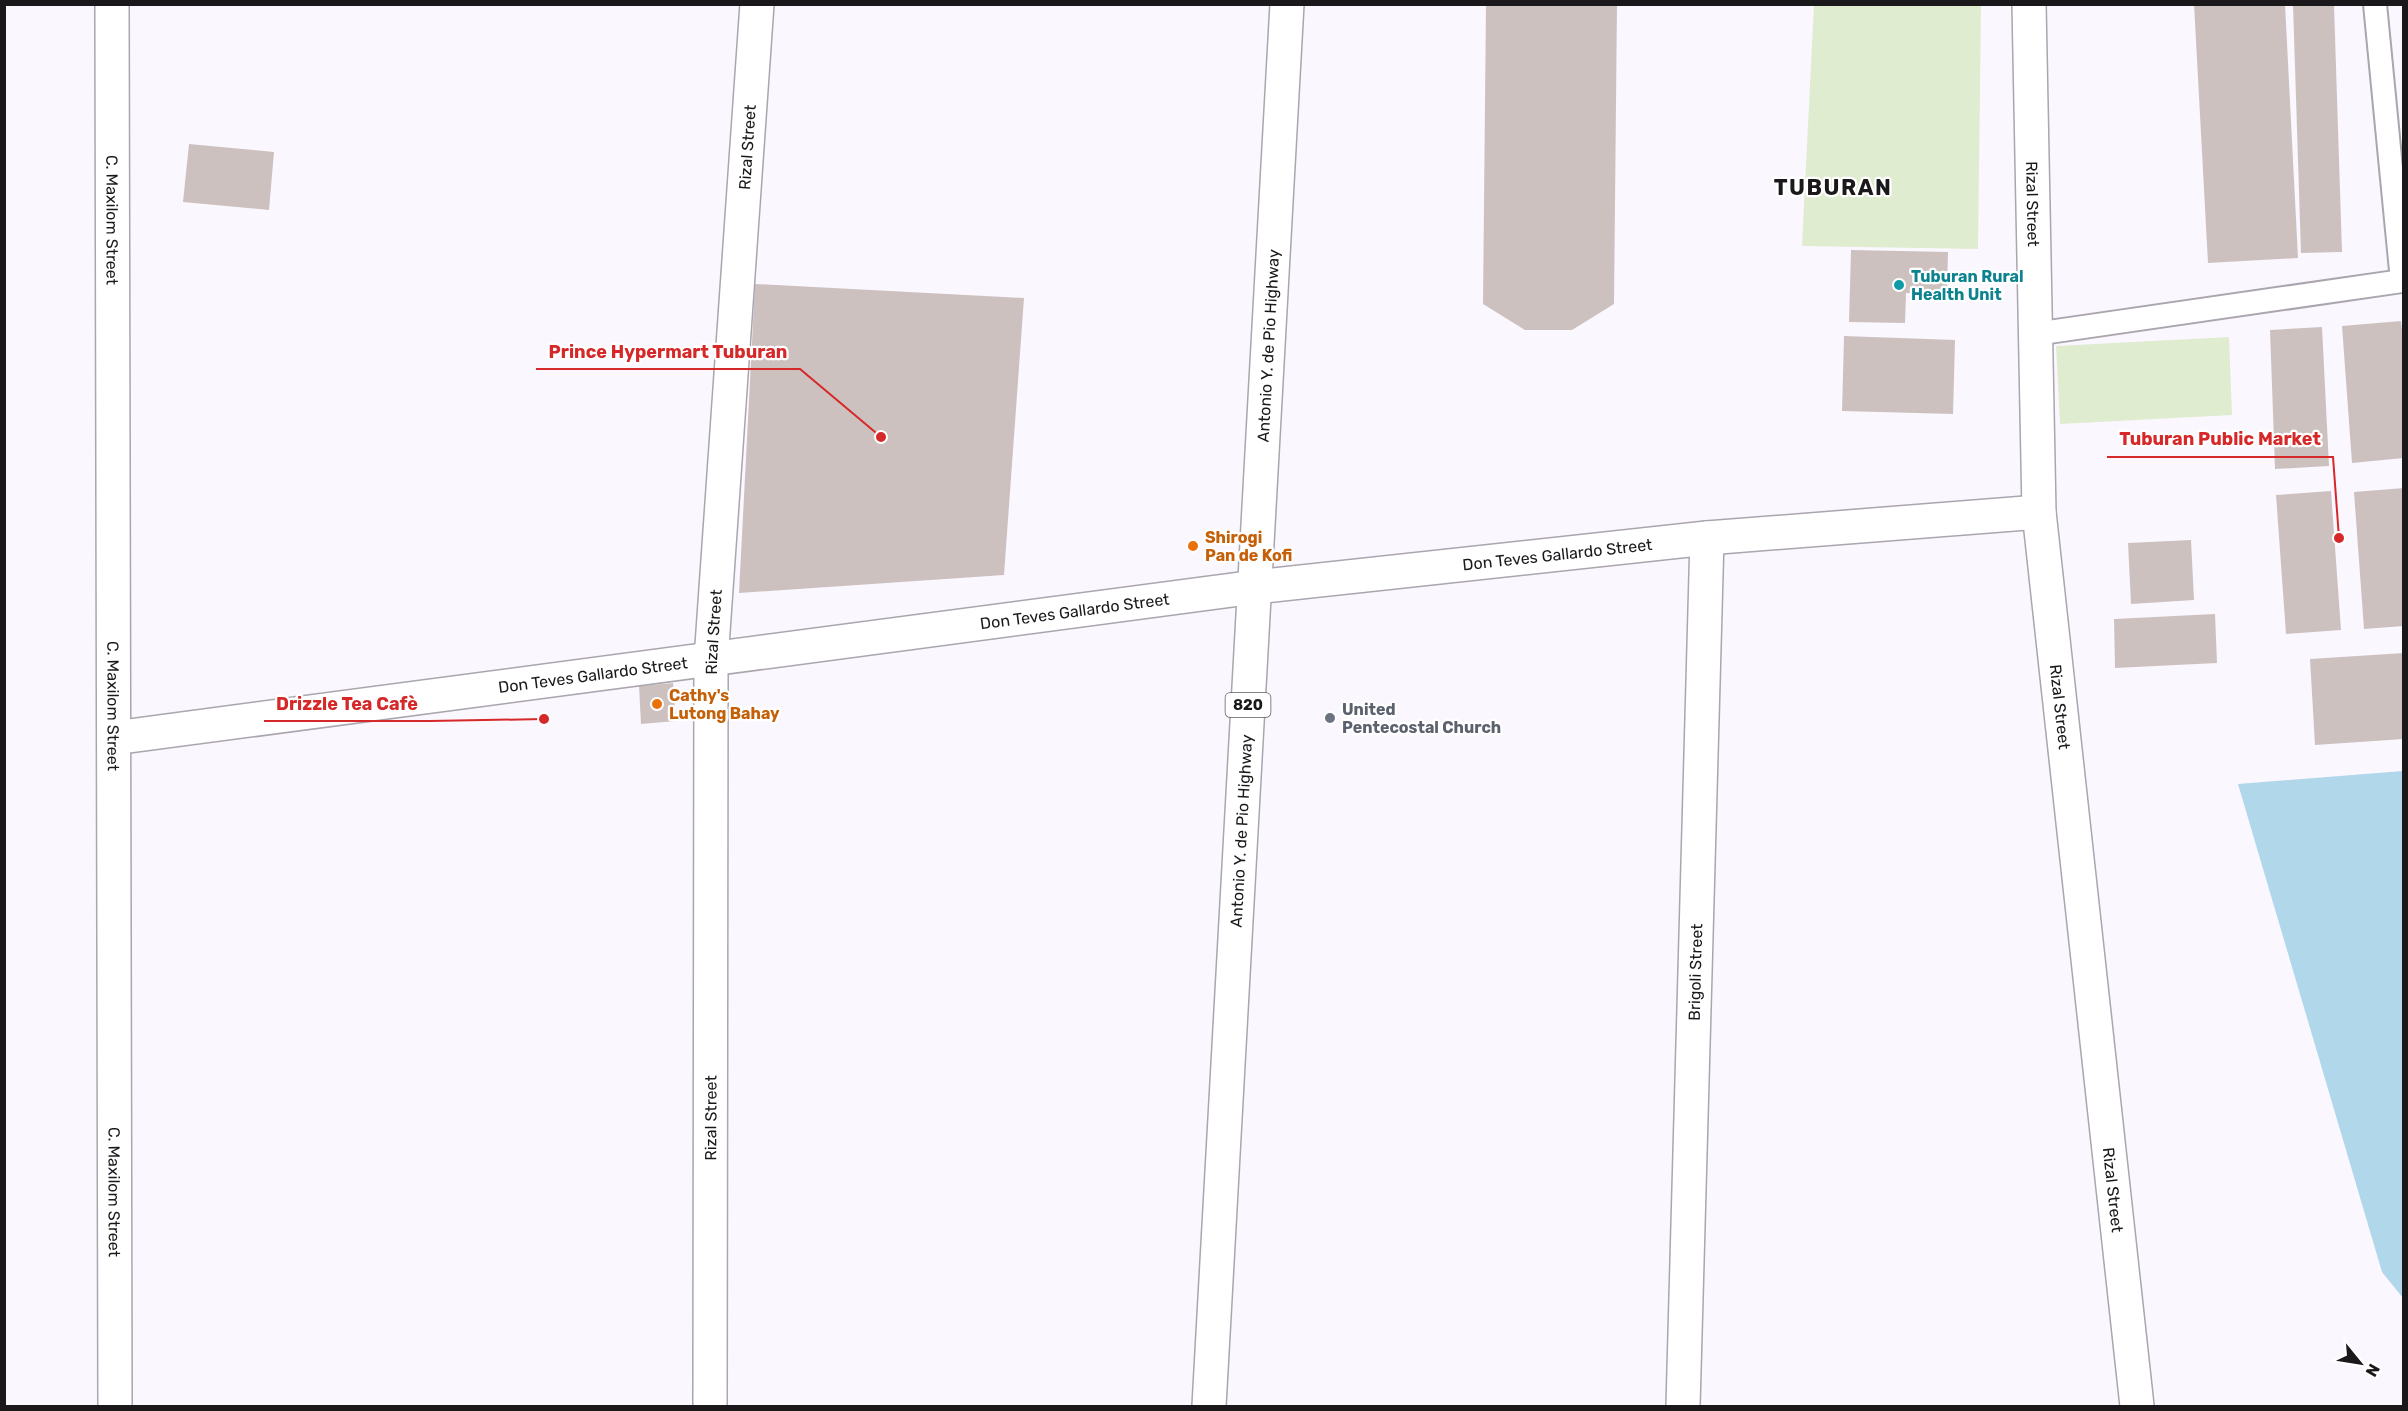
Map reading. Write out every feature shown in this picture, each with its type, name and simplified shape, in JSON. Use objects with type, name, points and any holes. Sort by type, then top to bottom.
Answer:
[{"type":"main road","name":"C. Maxilom Street","points":[[112,4],[115,1407]]},
{"type":"main road","name":"Rizal Street","points":[[710,1407],[711,660],[757,4]]},
{"type":"main road","name":"Antonio Y. de Pio Highway","points":[[1209,1407],[1287,4]]},
{"type":"main road","name":"Rizal Street","points":[[2029,4],[2039,512],[2137,1407]]},
{"type":"main road","name":"Don Teves Gallardo Street","points":[[114,738],[1255,587],[1707,538],[2039,512]]},
{"type":"main road","name":"Brigoli Street","points":[[1683,1407],[1707,538]]},
{"type":"lane","points":[[2035,334],[2402,281],[2375,4]]},
{"type":"green space","points":[[1814,5],[1981,5],[1978,249],[1802,246]]},
{"type":"green space","points":[[2229,337],[2232,415],[2060,424],[2056,346]]},
{"type":"water","points":[[2404,771],[2403,1298],[2382,1272],[2238,784]]},
{"type":"building","points":[[1486,4],[1617,4],[1614,304],[1572,330],[1525,330],[1483,304]]},
{"type":"building","points":[[2194,4],[2285,4],[2298,258],[2208,263]]},
{"type":"building","points":[[2293,5],[2334,5],[2342,252],[2301,253]]},
{"type":"building","points":[[189,144],[274,152],[269,210],[183,202]]},
{"type":"building","name":"Tuburan Rural Health Unit","points":[[1851,250],[1948,252],[1947,295],[1906,293],[1905,323],[1849,322]]},
{"type":"building","points":[[755,284],[1024,298],[1004,575],[739,593]]},
{"type":"building","points":[[2401,321],[2404,349],[2404,458],[2352,463],[2342,326]]},
{"type":"building","points":[[2322,327],[2329,466],[2275,469],[2270,330]]},
{"type":"building","points":[[1844,336],[1955,340],[1953,414],[1842,411]]},
{"type":"building","points":[[2404,488],[2404,626],[2364,629],[2354,492]]},
{"type":"building","points":[[2331,491],[2341,630],[2286,634],[2276,495]]},
{"type":"building","points":[[2191,540],[2194,600],[2131,604],[2128,543]]},
{"type":"building","points":[[2215,614],[2217,663],[2115,668],[2114,619]]},
{"type":"building","points":[[2404,653],[2404,739],[2315,745],[2310,659]]},
{"type":"building","name":"Cathy's Lutong Bahay","points":[[673,683],[676,721],[641,724],[639,686]]},
{"type":"place","name":"Tuburan Rural Health Unit","points":[[1899,285]]},
{"type":"place","name":"Prince Hypermart Tuburan","points":[[881,437]]},
{"type":"place","name":"Tuburan Public Market","points":[[2339,538]]},
{"type":"place","name":"Shirogi Pan de Kofi","points":[[1193,546]]},
{"type":"place","name":"Cathy's Lutong Bahay","points":[[657,704]]},
{"type":"place","name":"United Pentecostal Church","points":[[1330,718]]},
{"type":"place","name":"Drizzle Tea Cafè","points":[[544,719]]},
{"type":"district","name":"TUBURAN","points":[[1833,187]]}]
